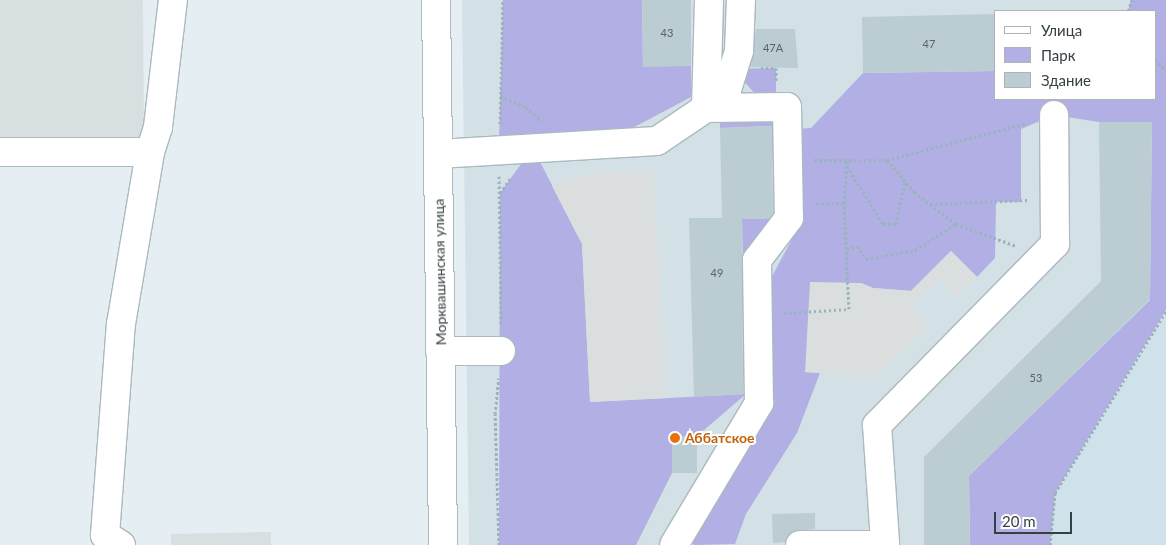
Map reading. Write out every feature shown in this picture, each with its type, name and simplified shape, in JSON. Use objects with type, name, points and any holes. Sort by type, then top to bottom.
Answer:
[{"type":"street","points":[[109,542],[121,324],[150,152],[158,127],[173,0]]},
{"type":"street","name":"Морквашинская улица","points":[[436,0],[443,545]]},
{"type":"street","points":[[706,108],[709,0]]},
{"type":"street","points":[[438,154],[657,141],[706,108],[727,90],[740,50],[741,0]]},
{"type":"street","points":[[674,545],[760,403],[757,260],[789,218],[788,107],[706,108]]},
{"type":"street","points":[[800,545],[885,544],[877,425],[1055,244],[1054,115]]},
{"type":"street","points":[[0,152],[150,152]]},
{"type":"street","points":[[440,350],[501,351]]},
{"type":"path","points":[[499,545],[495,414],[501,351],[499,150],[503,0]]},
{"type":"path","points":[[1156,60],[1166,71]]},
{"type":"path","points":[[500,96],[531,110],[548,126],[558,147]]},
{"type":"path","points":[[788,160],[887,160],[1054,115]]},
{"type":"path","points":[[758,315],[849,308],[844,203],[847,160]]},
{"type":"path","points":[[887,160],[905,182],[929,204],[956,224],[1042,256]]},
{"type":"path","points":[[847,166],[883,224],[896,224],[905,182]]},
{"type":"path","points":[[929,204],[1054,199]]},
{"type":"path","points":[[811,204],[844,203]]},
{"type":"path","points":[[846,249],[856,246],[866,259],[915,250],[956,224]]},
{"type":"path","points":[[1050,545],[1054,492],[1166,311]]},
{"type":"shaded area","points":[[0,0],[143,0],[144,137],[0,142]]},
{"type":"shaded area","points":[[462,0],[1166,0],[1166,545],[469,545]]},
{"type":"shaded area","points":[[653,168],[667,398],[590,402],[582,244],[552,186],[574,176]]},
{"type":"shaded area","points":[[951,251],[977,277],[958,296],[940,279],[911,308],[929,326],[876,378],[805,372],[810,282],[861,283],[873,288],[911,291]]},
{"type":"shaded area","points":[[1164,319],[1166,545],[1053,545],[1056,493]]},
{"type":"shaded area","points":[[271,532],[271,545],[171,545],[171,534]]},
{"type":"green space","points":[[503,0],[642,0],[643,66],[691,66],[691,97],[625,132],[499,142]]},
{"type":"green space","points":[[1131,0],[1166,0],[1166,310],[1055,493],[1050,545],[970,545],[969,476],[1150,300],[1152,122],[1099,122],[1054,115],[1021,129],[1021,202],[996,202],[995,258],[977,277],[951,251],[911,291],[873,288],[861,283],[805,372],[820,373],[797,433],[746,514],[735,544],[694,545],[688,534],[766,413],[761,297],[792,239],[797,129],[811,128],[863,73],[994,71],[994,100],[1156,100],[1156,10],[1128,10]]},
{"type":"green space","points":[[776,68],[776,108],[767,107],[733,69]]},
{"type":"green space","points":[[788,117],[788,168],[773,169],[772,126],[720,128],[720,119]]},
{"type":"green space","points":[[533,148],[582,244],[590,402],[746,394],[697,436],[672,436],[672,473],[636,545],[499,545],[500,193]]},
{"type":"green space","points":[[774,194],[788,194],[757,260],[743,261],[742,219],[775,219]]},
{"type":"building","points":[[642,0],[691,0],[691,66],[643,67]]},
{"type":"building","points":[[994,14],[994,71],[863,73],[862,17]]},
{"type":"building","points":[[756,29],[795,29],[798,68],[750,67]]},
{"type":"building","points":[[1099,122],[1152,122],[1150,299],[969,476],[970,545],[924,545],[924,457],[1101,281]]},
{"type":"building","points":[[772,126],[773,213],[769,219],[742,219],[743,394],[694,397],[689,218],[722,218],[720,128]]},
{"type":"building","points":[[672,436],[697,436],[697,473],[672,473]]},
{"type":"building","points":[[815,513],[815,529],[793,531],[785,542],[773,543],[772,514]]},
{"type":"place","name":"Аббатское","points":[[675,438]]}]
